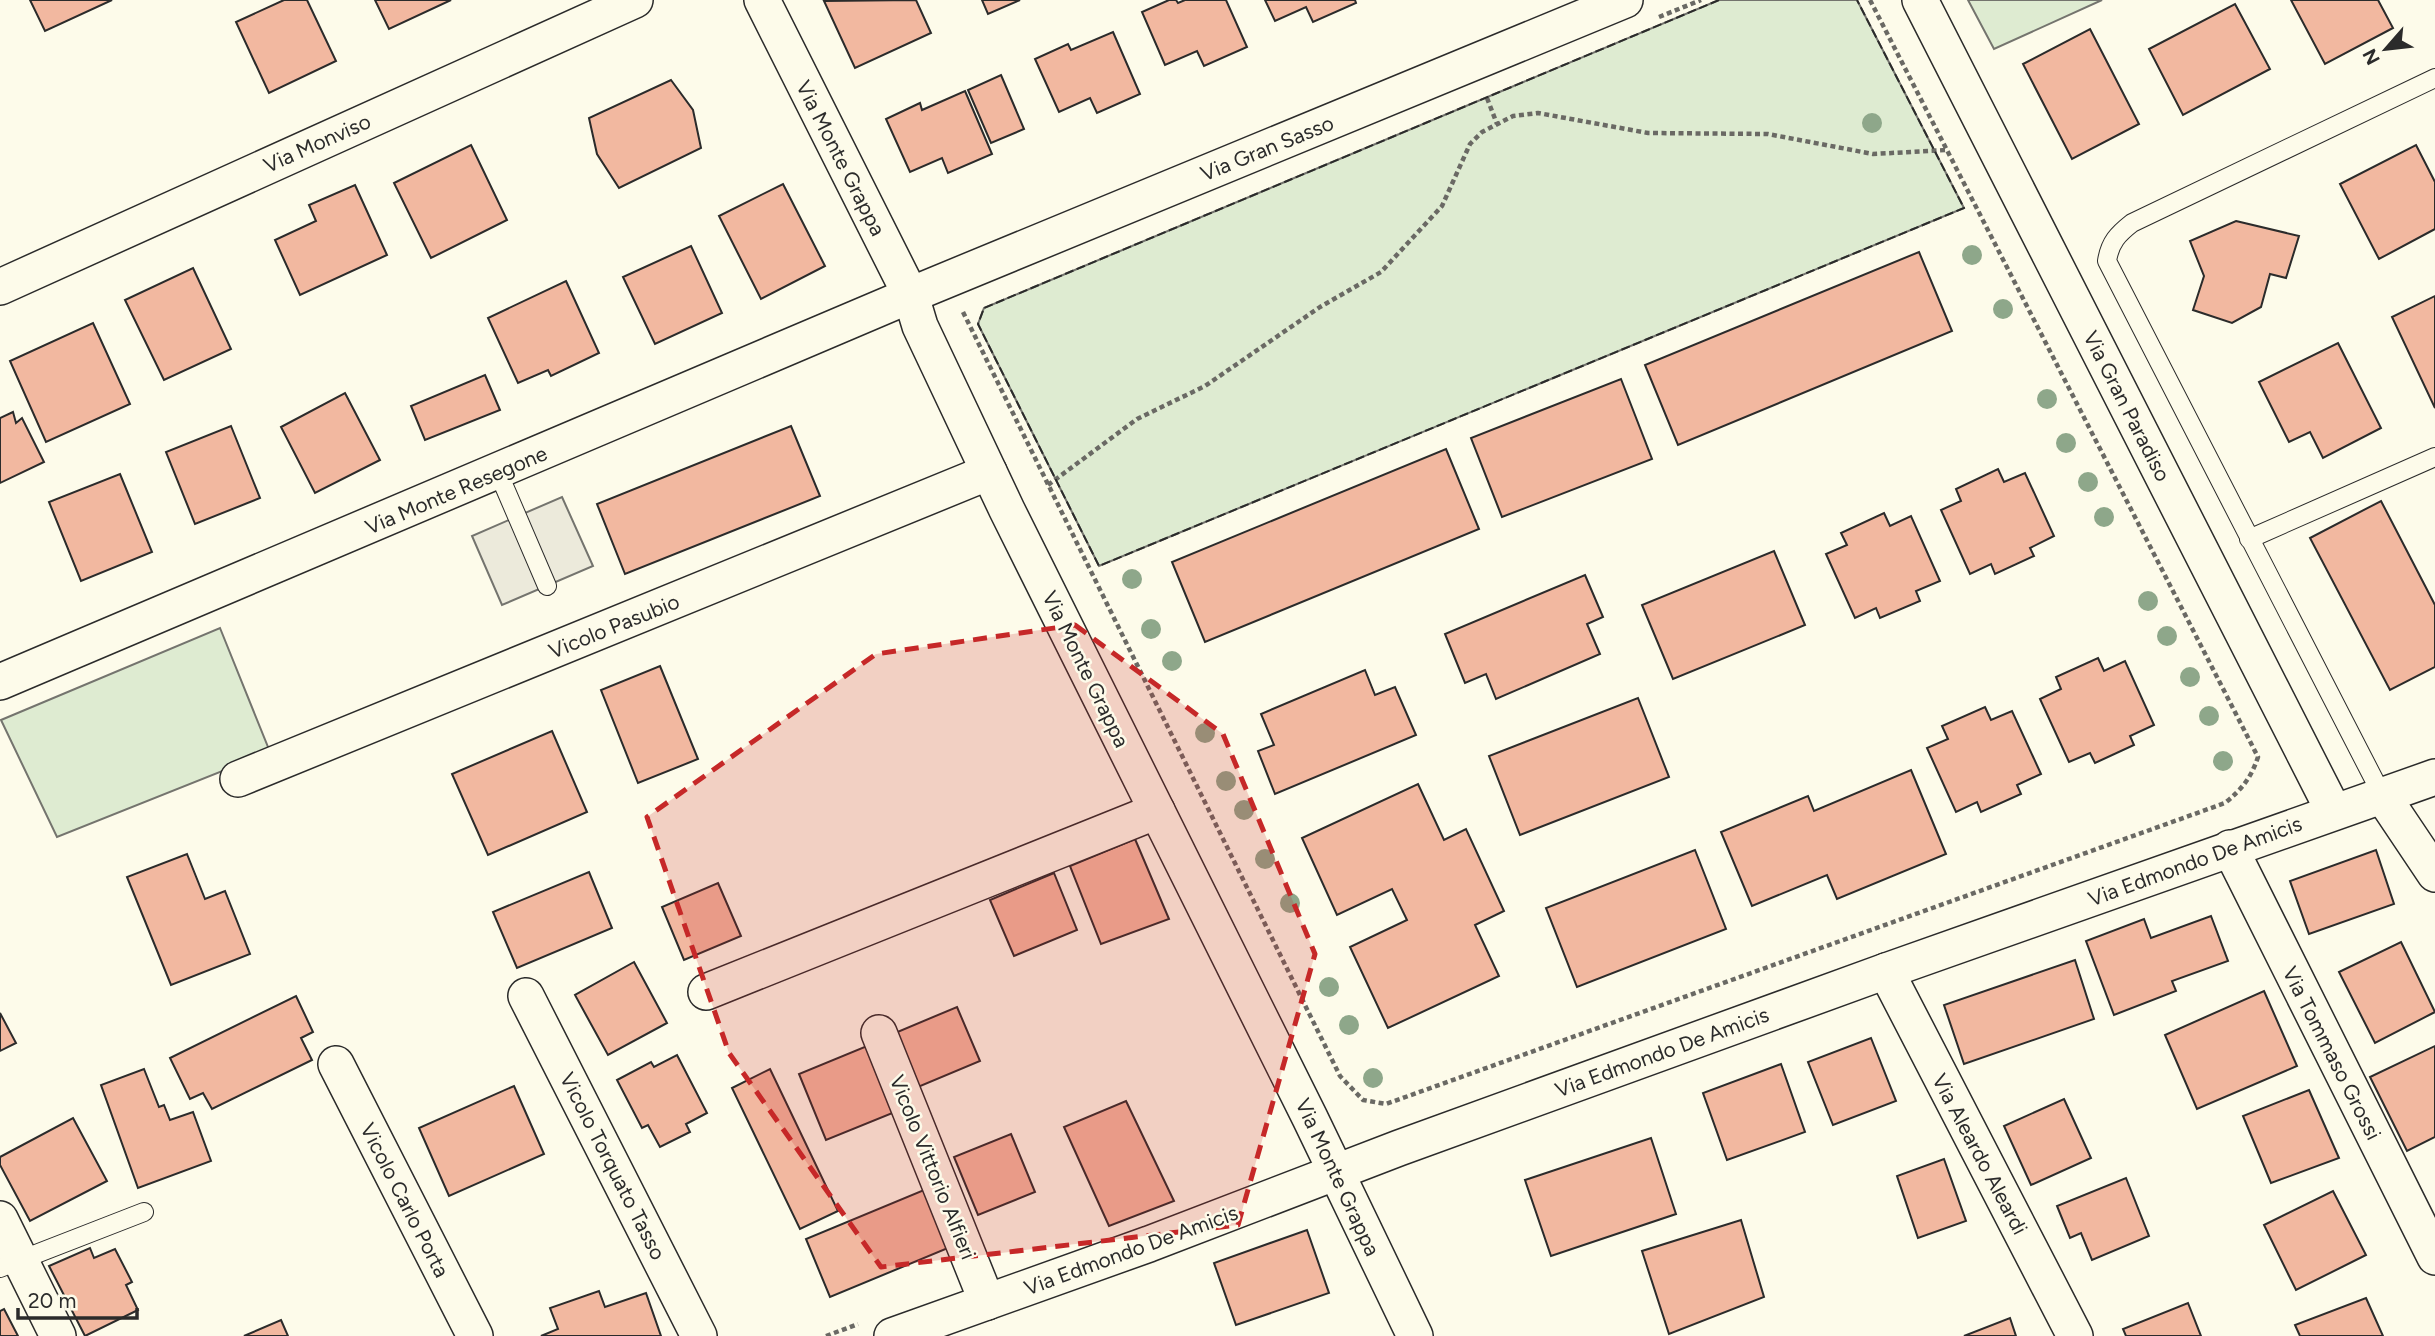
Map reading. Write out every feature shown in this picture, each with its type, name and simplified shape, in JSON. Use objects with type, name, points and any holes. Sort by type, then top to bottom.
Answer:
[{"type":"street","name":"Via Monviso","points":[[0,287],[635,0]]},
{"type":"street","name":"Via Monte Grappa","points":[[762,0],[911,296],[920,326],[989,472],[1415,1336]]},
{"type":"street","name":"Via Gran Sasso","points":[[911,296],[1625,0]]},
{"type":"street","name":"Via Gran Paradiso","points":[[1920,0],[2334,811]]},
{"type":"street","name":"Via Monte Resegone","points":[[0,682],[911,296]]},
{"type":"street","name":"Vicolo Pasubio","points":[[239,779],[989,472]]},
{"type":"street","name":"Via Edmondo De Amicis","points":[[892,1336],[1149,1244],[1886,971],[2435,776]]},
{"type":"street","points":[[2382,795],[2435,874]]},
{"type":"street","points":[[706,992],[1157,811]]},
{"type":"street","name":"Via Tommaso Grossi","points":[[2230,848],[2435,1257]]},
{"type":"street","name":"Via Aleardo Aleardi","points":[[1886,971],[2075,1336]]},
{"type":"street","name":"Vicolo Torquato Tasso","points":[[526,996],[699,1336]]},
{"type":"street","name":"Vicolo Vittorio Alfieri","points":[[878,1033],[987,1302]]},
{"type":"street","name":"Vicolo Carlo Porta","points":[[336,1064],[474,1336]]},
{"type":"street","points":[[0,1219],[10,1264],[58,1336]]},
{"type":"lane","points":[[2382,795],[2107,261],[2109,247],[2118,234],[2132,223],[2435,78]]},
{"type":"lane","points":[[2249,539],[2435,457]]},
{"type":"lane","points":[[498,472],[547,586]]},
{"type":"lane","points":[[10,1264],[144,1212]]},
{"type":"path","points":[[962,311],[1340,1076],[1363,1100],[1386,1104],[2225,803],[2239,792],[2252,775],[2258,757],[1870,0]]},
{"type":"path","points":[[1485,91],[1497,124]]},
{"type":"path","points":[[1048,485],[1137,419],[1205,386],[1320,307],[1381,272],[1442,206],[1470,144],[1513,116],[1538,113],[1648,133],[1768,134],[1872,155],[1947,150]]},
{"type":"highlighted area","points":[[1075,625],[1223,734],[1315,954],[1238,1225],[881,1267],[729,1053],[647,817],[876,654]]},
{"type":"green space","points":[[1719,0],[1857,0],[1964,208],[1099,566],[978,324],[984,308]]},
{"type":"green space","points":[[1968,0],[2102,0],[1994,49]]},
{"type":"green space","points":[[220,628],[270,752],[57,837],[1,720]]},
{"type":"shaded area","points":[[562,497],[593,566],[502,605],[472,536]]},
{"type":"building","points":[[30,0],[112,0],[45,31]]},
{"type":"building","points":[[284,0],[307,0],[336,61],[269,93],[236,22]]},
{"type":"building","points":[[375,0],[451,0],[389,29]]},
{"type":"building","points":[[916,0],[931,33],[855,68],[824,1]]},
{"type":"building","points":[[982,0],[1020,0],[988,14]]},
{"type":"building","points":[[1169,0],[1176,0],[1178,3],[1185,0],[1226,0],[1247,47],[1204,66],[1197,51],[1165,65],[1142,12]]},
{"type":"building","points":[[1265,0],[1355,0],[1356,3],[1313,22],[1306,7],[1275,21]]},
{"type":"building","points":[[2291,0],[2378,0],[2393,28],[2325,64]]},
{"type":"building","points":[[2235,4],[2270,69],[2183,115],[2149,49]]},
{"type":"building","points":[[2090,29],[2139,124],[2072,159],[2023,64]]},
{"type":"building","points":[[1113,32],[1140,94],[1097,113],[1090,98],[1059,112],[1035,59],[1068,44],[1071,50]]},
{"type":"building","points":[[1001,75],[1024,129],[991,143],[968,90]]},
{"type":"building","points":[[671,80],[693,110],[701,148],[619,188],[597,154],[589,118]]},
{"type":"building","points":[[965,91],[992,154],[948,173],[942,158],[910,172],[886,119],[920,103],[922,110]]},
{"type":"building","points":[[471,145],[507,220],[431,258],[394,183]]},
{"type":"building","points":[[2416,145],[2435,182],[2435,229],[2379,259],[2340,184]]},
{"type":"building","points":[[783,184],[825,266],[761,299],[719,216]]},
{"type":"building","points":[[355,185],[387,255],[300,295],[275,240],[316,221],[309,205]]},
{"type":"building","points":[[2236,221],[2299,236],[2286,278],[2270,274],[2261,307],[2232,323],[2193,310],[2204,276],[2190,241]]},
{"type":"building","points":[[691,246],[722,313],[655,344],[623,277]]},
{"type":"building","points":[[1919,252],[1952,331],[1678,445],[1645,365]]},
{"type":"building","points":[[193,268],[231,349],[164,380],[125,300]]},
{"type":"building","points":[[566,281],[599,353],[551,376],[548,370],[518,383],[488,318]]},
{"type":"building","points":[[2435,296],[2435,408],[2392,317]]},
{"type":"building","points":[[93,323],[130,404],[46,442],[10,361]]},
{"type":"building","points":[[2338,343],[2381,428],[2323,458],[2310,432],[2289,442],[2259,382]]},
{"type":"building","points":[[485,375],[500,410],[425,440],[411,406]]},
{"type":"building","points":[[1621,379],[1652,459],[1502,517],[1471,438]]},
{"type":"building","points":[[345,393],[380,460],[315,493],[281,427]]},
{"type":"building","points":[[13,412],[16,423],[22,418],[44,462],[0,483],[0,418]]},
{"type":"building","points":[[231,426],[260,498],[195,524],[166,452]]},
{"type":"building","points":[[791,426],[820,496],[625,574],[597,504]]},
{"type":"building","points":[[1446,449],[1479,529],[1205,642],[1172,562]]},
{"type":"building","points":[[1998,469],[2004,482],[2025,473],[2054,536],[2030,548],[2034,556],[1995,574],[1991,564],[1970,574],[1941,510],[1961,501],[1956,489]]},
{"type":"building","points":[[120,474],[152,552],[81,581],[49,502]]},
{"type":"building","points":[[2381,501],[2435,605],[2435,667],[2390,690],[2310,538]]},
{"type":"building","points":[[1884,513],[1890,526],[1911,516],[1940,581],[1916,591],[1920,601],[1880,618],[1876,608],[1855,618],[1826,554],[1847,545],[1841,533]]},
{"type":"building","points":[[1774,551],[1805,625],[1673,679],[1642,605]]},
{"type":"building","points":[[1585,575],[1603,617],[1587,624],[1600,654],[1496,699],[1486,674],[1465,683],[1445,634]]},
{"type":"building","points":[[2098,658],[2104,671],[2125,661],[2154,725],[2130,736],[2134,745],[2095,763],[2090,753],[2069,762],[2040,699],[2061,689],[2056,677]]},
{"type":"building","points":[[660,666],[698,759],[638,783],[601,690]]},
{"type":"building","points":[[1365,670],[1375,695],[1395,687],[1416,735],[1275,794],[1258,751],[1274,745],[1261,714]]},
{"type":"building","points":[[1638,698],[1669,777],[1520,835],[1489,756]]},
{"type":"building","points":[[1985,707],[1991,720],[2012,711],[2041,774],[2017,785],[2021,794],[1981,812],[1977,802],[1956,812],[1927,748],[1948,739],[1942,726]]},
{"type":"building","points":[[552,731],[587,812],[488,855],[452,774]]},
{"type":"building","points":[[1911,770],[1946,854],[1837,899],[1827,875],[1752,906],[1721,832],[1808,796],[1814,811]]},
{"type":"building","points":[[1418,784],[1444,840],[1466,829],[1504,911],[1475,925],[1499,976],[1388,1028],[1350,947],[1407,920],[1392,889],[1337,915],[1302,838]]},
{"type":"building","points":[[1135,839],[1169,919],[1101,944],[1070,866]]},
{"type":"building","points":[[1695,850],[1726,929],[1577,987],[1546,908]]},
{"type":"building","points":[[2376,850],[2394,904],[2309,934],[2290,881]]},
{"type":"building","points":[[187,854],[205,899],[225,891],[250,954],[171,985],[127,877]]},
{"type":"building","points":[[589,872],[612,928],[517,968],[493,912]]},
{"type":"building","points":[[1054,873],[1077,930],[1014,956],[990,900]]},
{"type":"building","points":[[718,883],[741,936],[684,960],[662,907]]},
{"type":"building","points":[[2211,916],[2228,961],[2172,981],[2176,991],[2114,1015],[2086,941],[2144,919],[2151,938]]},
{"type":"building","points":[[2401,942],[2435,1012],[2375,1043],[2339,972]]},
{"type":"building","points":[[2075,960],[2094,1019],[1964,1064],[1944,1005]]},
{"type":"building","points":[[634,962],[667,1023],[608,1055],[575,995]]},
{"type":"building","points":[[2264,991],[2297,1066],[2197,1109],[2165,1035]]},
{"type":"building","points":[[296,996],[313,1032],[301,1038],[312,1060],[212,1109],[203,1093],[190,1099],[170,1058]]},
{"type":"building","points":[[957,1007],[980,1061],[918,1087],[895,1033]]},
{"type":"building","points":[[0,1013],[16,1043],[0,1051]]},
{"type":"building","points":[[1871,1038],[1896,1101],[1833,1125],[1808,1062]]},
{"type":"building","points":[[867,1046],[895,1112],[826,1140],[799,1074]]},
{"type":"building","points":[[2435,1046],[2435,1137],[2407,1151],[2370,1077]]},
{"type":"building","points":[[677,1055],[707,1113],[686,1124],[690,1132],[660,1147],[648,1125],[642,1128],[617,1080],[651,1062],[654,1067]]},
{"type":"building","points":[[1781,1064],[1805,1132],[1727,1160],[1703,1093]]},
{"type":"building","points":[[144,1069],[159,1107],[164,1105],[170,1120],[193,1112],[211,1161],[138,1188],[101,1085]]},
{"type":"building","points":[[770,1069],[838,1211],[800,1229],[732,1088]]},
{"type":"building","points":[[514,1086],[544,1154],[449,1196],[419,1128]]},
{"type":"building","points":[[2309,1090],[2339,1158],[2271,1183],[2243,1116]]},
{"type":"building","points":[[2064,1099],[2091,1158],[2031,1185],[2004,1126]]},
{"type":"building","points":[[1126,1101],[1174,1201],[1109,1226],[1064,1127]]},
{"type":"building","points":[[73,1118],[107,1181],[30,1221],[0,1165],[0,1157]]},
{"type":"building","points":[[1011,1134],[1035,1192],[978,1215],[954,1157]]},
{"type":"building","points":[[1651,1138],[1676,1214],[1551,1256],[1525,1180]]},
{"type":"building","points":[[1944,1159],[1966,1221],[1918,1238],[1897,1176]]},
{"type":"building","points":[[2126,1178],[2149,1236],[2092,1260],[2081,1233],[2070,1238],[2057,1206]]},
{"type":"building","points":[[924,1190],[948,1248],[830,1297],[806,1239]]},
{"type":"building","points":[[2333,1191],[2366,1255],[2296,1290],[2264,1225]]},
{"type":"building","points":[[1741,1220],[1764,1297],[1669,1334],[1642,1251]]},
{"type":"building","points":[[1307,1230],[1329,1293],[1236,1325],[1214,1263]]},
{"type":"building","points":[[90,1248],[94,1258],[115,1249],[132,1282],[126,1285],[138,1310],[85,1336],[49,1266]]},
{"type":"building","points":[[599,1291],[605,1307],[646,1293],[661,1336],[541,1336],[558,1329],[550,1308]]},
{"type":"building","points":[[2366,1298],[2383,1336],[2300,1336],[2295,1325]]},
{"type":"building","points":[[2188,1303],[2201,1336],[2126,1336],[2123,1329]]},
{"type":"building","points":[[4,1309],[18,1336],[0,1336],[0,1311]]},
{"type":"building","points":[[2010,1318],[2016,1336],[1964,1336]]},
{"type":"building","points":[[281,1320],[288,1336],[244,1336]]},
{"type":"fence","points":[[1719,0],[984,308],[978,324],[1099,566],[1964,208],[1857,0]]}]
